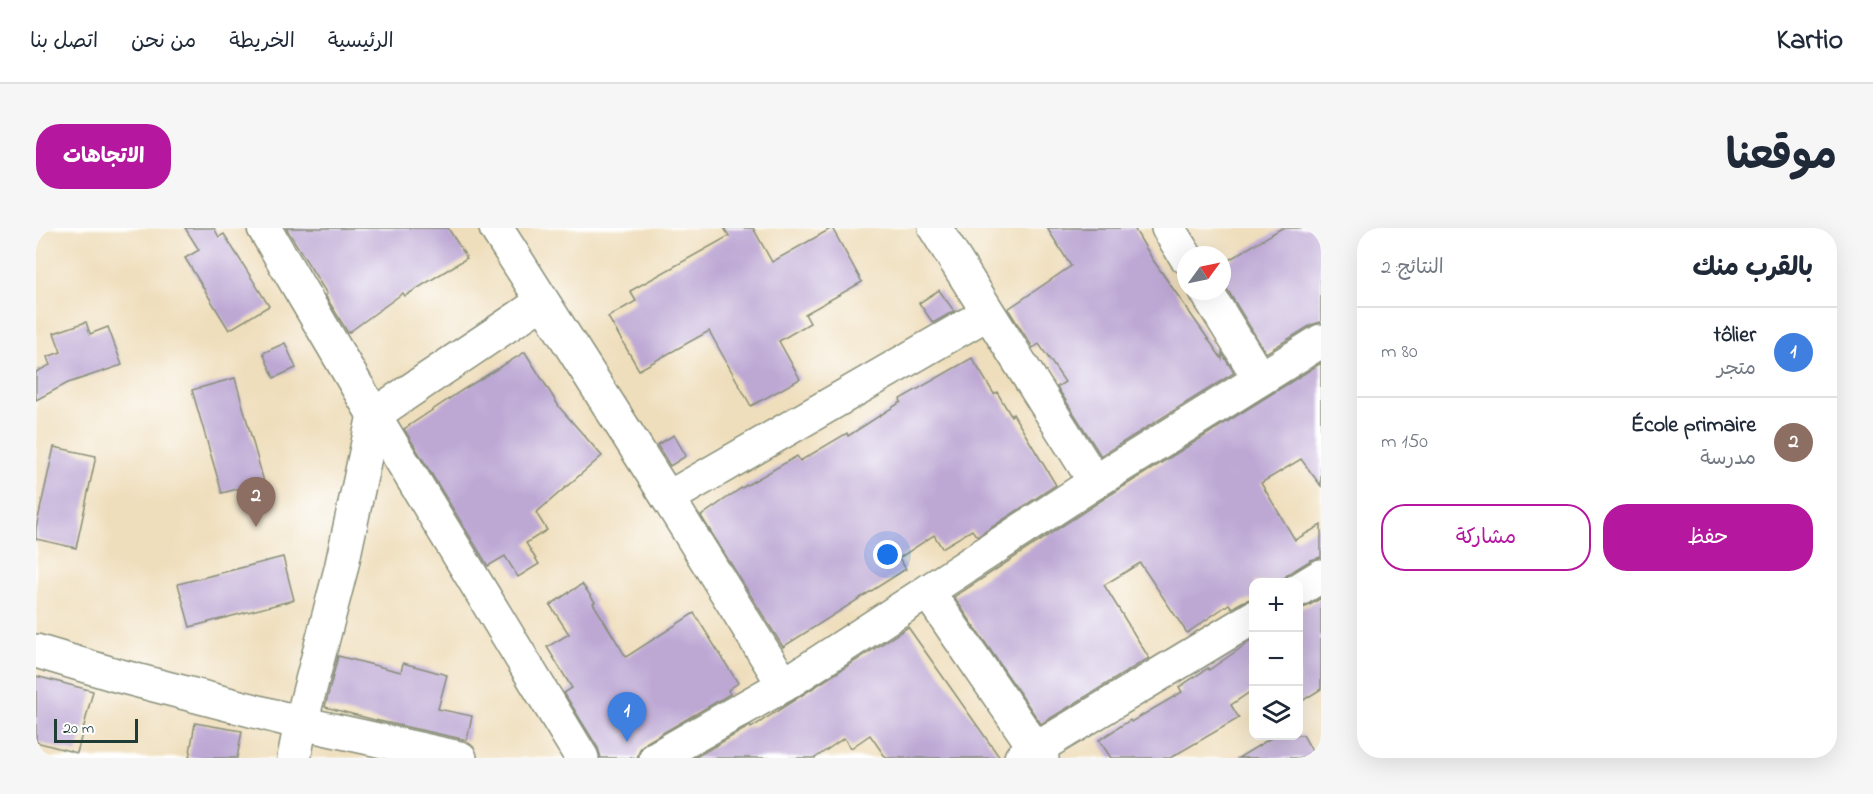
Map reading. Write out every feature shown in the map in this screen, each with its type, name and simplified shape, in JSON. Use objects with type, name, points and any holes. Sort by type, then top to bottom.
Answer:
[{"type":"street","points":[[264,228],[374,415],[582,758]]},
{"type":"street","points":[[496,228],[784,685]]},
{"type":"street","points":[[935,228],[1095,482]]},
{"type":"street","points":[[1168,228],[1179,246]]},
{"type":"street","points":[[1212,300],[1260,379]]},
{"type":"street","points":[[294,758],[341,569],[374,415],[542,302]]},
{"type":"street","points":[[668,498],[988,314]]},
{"type":"street","points":[[656,758],[784,685],[1095,482],[1321,341]]},
{"type":"street","points":[[1303,587],[1321,576]]},
{"type":"street","points":[[928,592],[1033,755],[1249,620]]},
{"type":"street","points":[[36,651],[127,678],[301,723],[460,758]]},
{"type":"building","points":[[185,228],[214,228],[219,237],[224,234],[269,306],[229,330],[185,258],[199,250]]},
{"type":"building","points":[[286,228],[448,228],[467,258],[405,296],[403,293],[348,333]]},
{"type":"building","points":[[724,228],[753,228],[772,262],[832,228],[862,282],[805,314],[810,323],[779,341],[800,379],[751,406],[709,331],[639,370],[608,317],[636,301],[630,291],[729,236]]},
{"type":"building","points":[[1047,228],[1134,228],[1177,294],[1177,300],[1181,300],[1222,359],[1222,353],[1234,373],[1101,456],[1057,387],[1065,382],[1039,344],[1033,348],[1008,309],[1071,266]]},
{"type":"building","points":[[1282,228],[1321,228],[1321,322],[1311,325],[1266,353],[1231,296],[1231,259]]},
{"type":"building","points":[[939,290],[954,311],[933,323],[919,303]]},
{"type":"building","points":[[86,322],[90,334],[108,327],[122,365],[68,383],[36,400],[36,372],[50,365],[47,357],[61,352],[54,333]]},
{"type":"building","points":[[285,343],[296,368],[274,378],[263,353]]},
{"type":"building","points":[[525,352],[560,408],[602,456],[536,513],[547,530],[526,543],[539,564],[518,577],[505,556],[488,566],[404,429]]},
{"type":"building","points":[[972,358],[994,394],[997,392],[1011,416],[1013,414],[1056,485],[977,537],[972,530],[942,548],[934,535],[899,558],[906,569],[783,647],[701,516],[740,489],[797,456],[800,461],[847,433],[848,436],[901,402],[900,399]]},
{"type":"building","points":[[1321,363],[1321,486],[1301,459],[1261,483],[1295,540],[1321,525],[1321,557],[1311,560],[1284,578],[1249,578],[1249,600],[1232,608],[1229,604],[1187,633],[1140,563],[1104,585],[1149,658],[1041,724],[954,597],[1105,498]]},
{"type":"building","points":[[235,378],[264,482],[222,493],[192,390]]},
{"type":"building","points":[[674,435],[686,456],[670,466],[657,445]]},
{"type":"building","points":[[54,447],[96,456],[76,548],[36,539],[36,528]]},
{"type":"building","points":[[283,557],[294,600],[190,627],[178,584]]},
{"type":"building","points":[[582,584],[595,602],[593,603],[626,657],[694,613],[738,683],[728,690],[730,694],[647,742],[640,749],[637,758],[601,758],[598,748],[564,693],[572,688],[547,647],[569,634],[550,605]]},
{"type":"building","points":[[1321,598],[1321,689],[1303,700],[1303,608]]},
{"type":"building","points":[[908,627],[1000,758],[886,758],[870,735],[851,748],[844,738],[815,758],[694,758],[750,726],[751,728]]},
{"type":"building","points":[[1249,642],[1249,692],[1231,705],[1239,718],[1170,758],[1111,758],[1099,740],[1182,692],[1179,687],[1208,668],[1209,670]]},
{"type":"building","points":[[338,656],[401,672],[403,663],[447,675],[438,709],[472,716],[467,740],[325,707]]},
{"type":"building","points":[[36,676],[93,691],[77,753],[36,742]]},
{"type":"building","points":[[195,723],[242,731],[237,758],[189,758]]},
{"type":"building","points":[[1303,735],[1316,758],[1238,758],[1268,740],[1303,740]]},
{"type":"place","name":"École primaire","points":[[256,527]]},
{"type":"place","name":"tôlier","points":[[627,742]]}]
